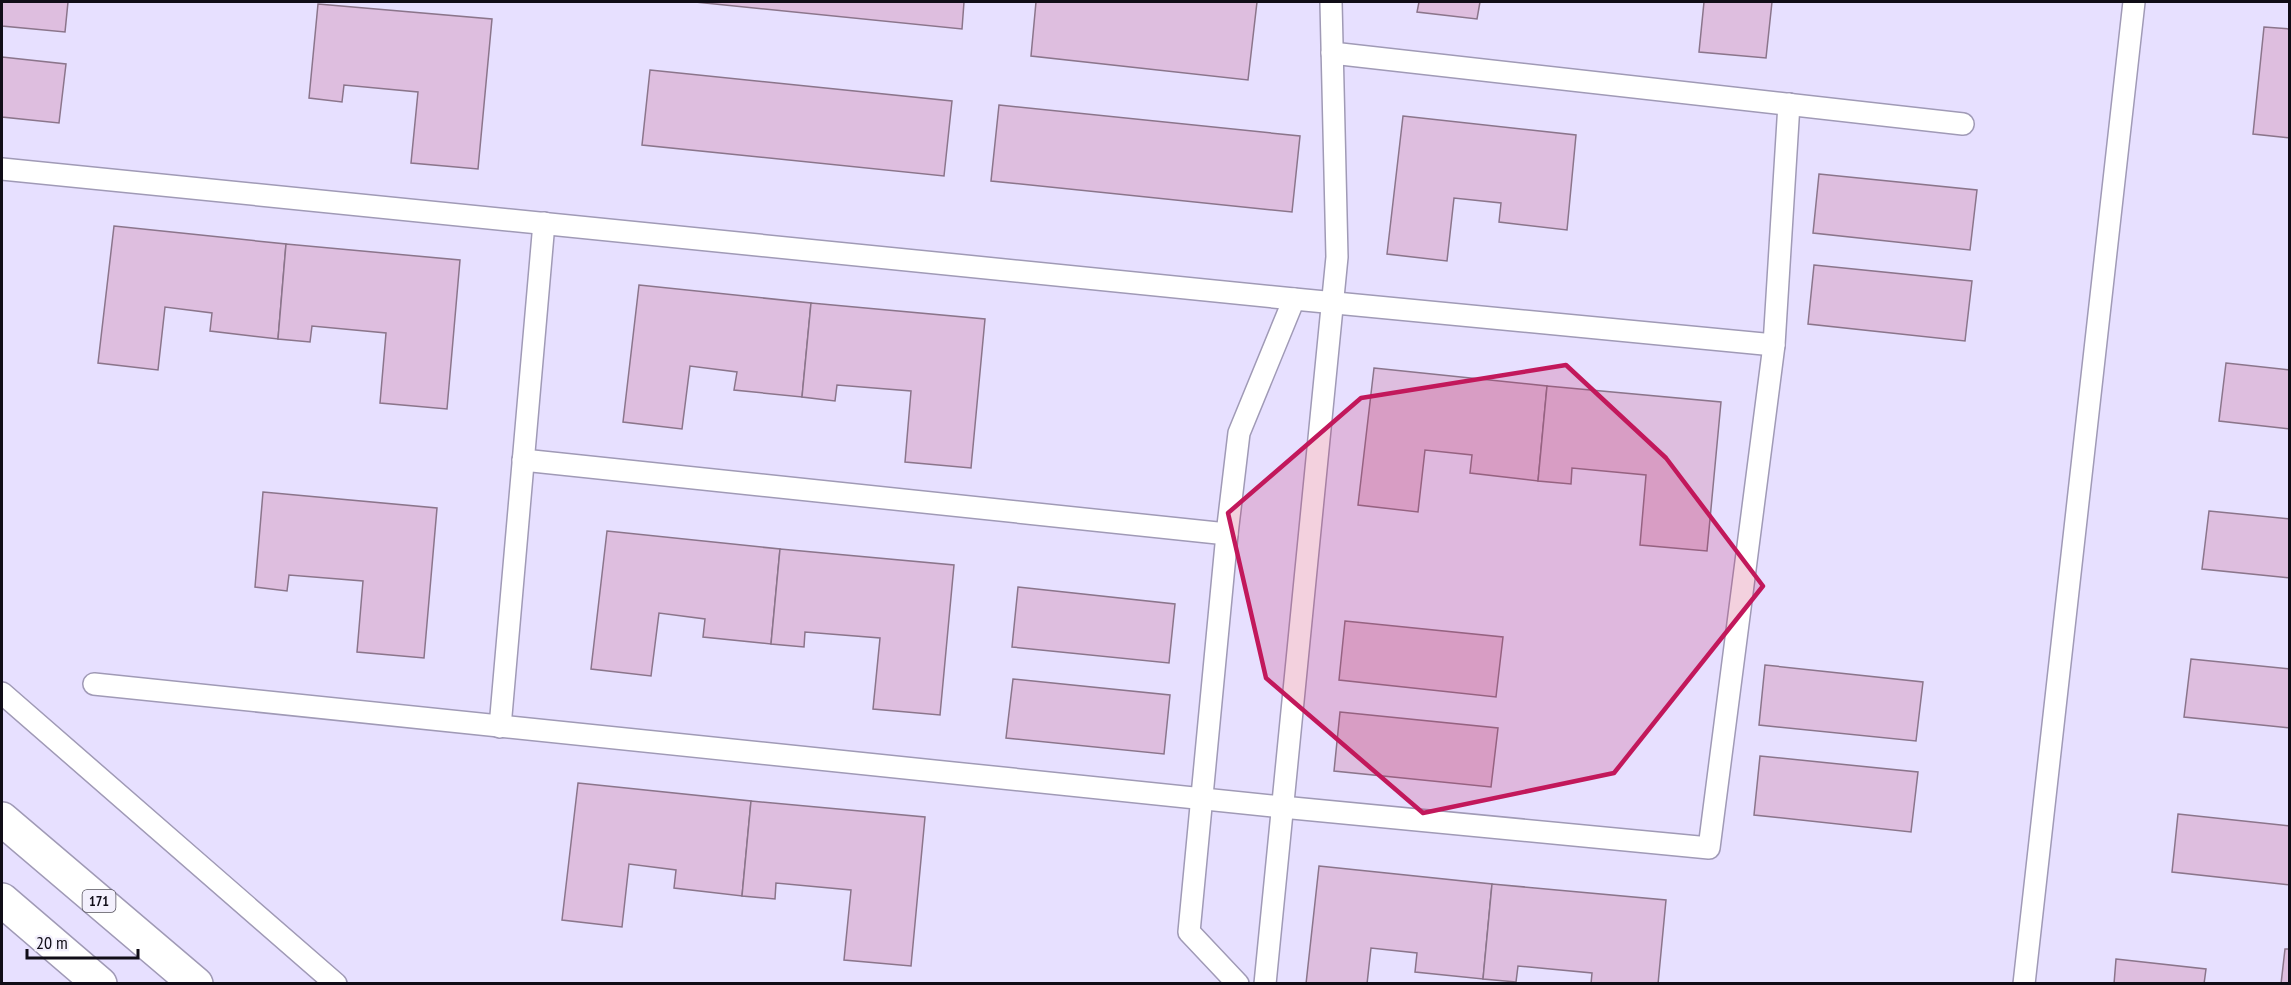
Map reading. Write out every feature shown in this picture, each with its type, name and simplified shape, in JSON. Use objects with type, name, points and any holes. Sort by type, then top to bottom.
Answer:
[{"type":"main road","name":"171","points":[[2,819],[196,984]]},
{"type":"main road","points":[[2,900],[100,984]]},
{"type":"lane","points":[[1265,984],[1337,256],[1331,2]]},
{"type":"lane","points":[[2024,984],[2134,2]]},
{"type":"lane","points":[[1332,52],[1963,124]]},
{"type":"lane","points":[[94,684],[1202,799],[1709,848],[1774,345],[1789,104]]},
{"type":"lane","points":[[2,169],[1332,303],[1774,345]]},
{"type":"lane","points":[[500,727],[544,224]]},
{"type":"lane","points":[[1238,984],[1188,932],[1239,433],[1294,299]]},
{"type":"lane","points":[[523,460],[1227,534]]},
{"type":"lane","points":[[2,693],[336,984]]},
{"type":"highlighted area","points":[[1566,365],[1666,458],[1763,586],[1614,773],[1423,813],[1266,678],[1228,513],[1361,398]]},
{"type":"building","points":[[2,2],[68,2],[65,32],[2,26]]},
{"type":"building","points":[[695,2],[964,2],[962,29]]},
{"type":"building","points":[[1036,2],[1257,2],[1248,80],[1031,56]]},
{"type":"building","points":[[1419,2],[1480,2],[1477,19],[1417,12]]},
{"type":"building","points":[[1704,2],[1772,2],[1766,58],[1699,52]]},
{"type":"building","points":[[318,4],[492,19],[478,169],[411,163],[418,92],[344,85],[342,102],[309,98]]},
{"type":"building","points":[[2264,27],[2290,29],[2290,138],[2253,134]]},
{"type":"building","points":[[2,57],[66,64],[59,123],[2,117]]},
{"type":"building","points":[[650,70],[952,101],[944,176],[642,145]]},
{"type":"building","points":[[999,105],[1300,136],[1292,212],[991,181]]},
{"type":"building","points":[[1403,116],[1576,135],[1567,230],[1499,222],[1501,203],[1454,198],[1447,261],[1387,254]]},
{"type":"building","points":[[1819,174],[1977,190],[1970,250],[1813,233]]},
{"type":"building","points":[[114,226],[286,244],[278,339],[210,331],[212,313],[165,307],[158,370],[98,363]]},
{"type":"building","points":[[286,244],[460,260],[447,409],[380,403],[386,333],[312,326],[310,342],[278,339]]},
{"type":"building","points":[[1814,265],[1972,281],[1965,341],[1808,324]]},
{"type":"building","points":[[639,285],[811,303],[802,397],[734,390],[737,372],[690,366],[682,429],[623,422]]},
{"type":"building","points":[[811,303],[985,319],[971,468],[905,462],[911,391],[837,385],[835,401],[802,397]]},
{"type":"building","points":[[2226,363],[2290,370],[2290,429],[2219,421]]},
{"type":"building","points":[[1374,368],[1547,386],[1538,481],[1470,473],[1472,455],[1425,450],[1418,512],[1358,505]]},
{"type":"building","points":[[1547,386],[1721,402],[1707,551],[1640,545],[1646,475],[1572,468],[1571,484],[1538,481]]},
{"type":"building","points":[[263,492],[437,508],[424,658],[357,652],[363,581],[289,575],[287,591],[255,587]]},
{"type":"building","points":[[2209,511],[2290,519],[2290,578],[2202,569]]},
{"type":"building","points":[[607,531],[780,549],[771,644],[703,637],[705,619],[659,613],[651,676],[591,669]]},
{"type":"building","points":[[780,549],[954,565],[940,715],[873,709],[880,638],[805,632],[804,647],[771,644]]},
{"type":"building","points":[[1018,587],[1175,604],[1169,663],[1012,647]]},
{"type":"building","points":[[1345,621],[1503,637],[1496,697],[1339,680]]},
{"type":"building","points":[[2191,659],[2290,669],[2290,728],[2184,717]]},
{"type":"building","points":[[1765,665],[1923,682],[1916,741],[1759,725]]},
{"type":"building","points":[[1013,679],[1170,695],[1164,754],[1006,738]]},
{"type":"building","points":[[1340,712],[1498,728],[1491,787],[1334,771]]},
{"type":"building","points":[[1760,756],[1918,772],[1911,832],[1754,815]]},
{"type":"building","points":[[578,783],[751,801],[742,896],[674,888],[676,870],[629,864],[622,927],[562,920]]},
{"type":"building","points":[[751,801],[925,817],[911,966],[844,960],[851,890],[776,883],[775,899],[742,896]]},
{"type":"building","points":[[2178,814],[2290,826],[2290,885],[2172,872]]},
{"type":"building","points":[[1319,866],[1492,884],[1483,979],[1415,972],[1417,953],[1371,948],[1367,984],[1306,984]]},
{"type":"building","points":[[1492,884],[1666,900],[1658,984],[1591,984],[1592,973],[1518,966],[1516,982],[1483,979]]},
{"type":"building","points":[[2285,949],[2290,949],[2290,984],[2281,984]]},
{"type":"building","points":[[2116,959],[2206,969],[2204,984],[2114,984]]}]
